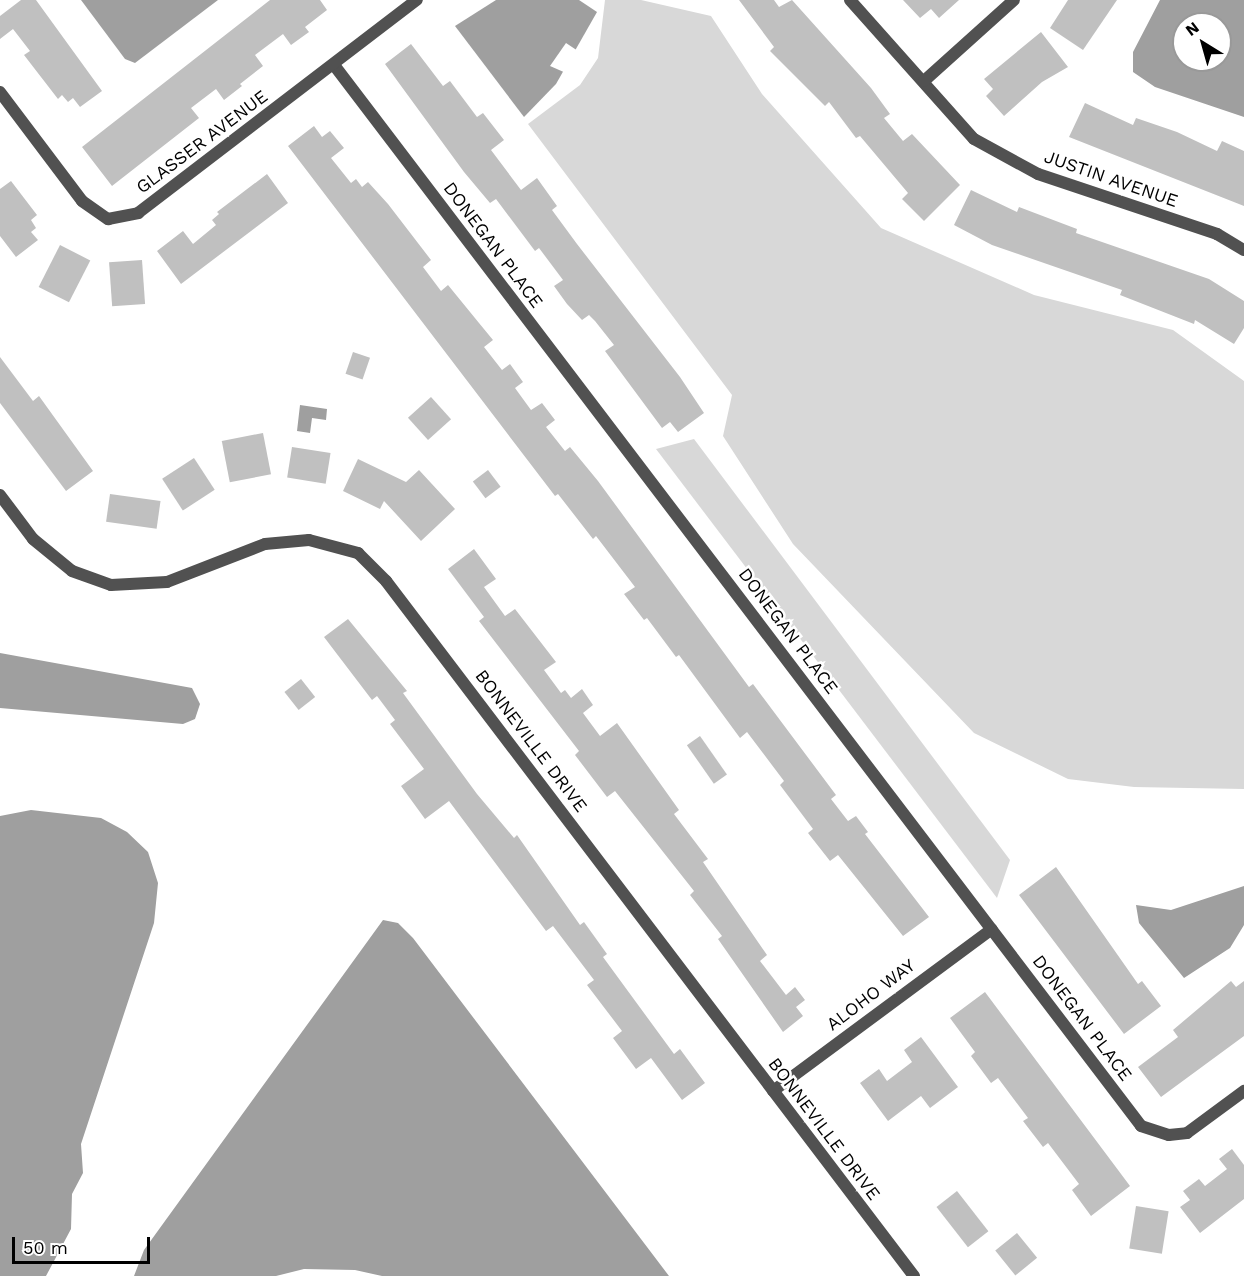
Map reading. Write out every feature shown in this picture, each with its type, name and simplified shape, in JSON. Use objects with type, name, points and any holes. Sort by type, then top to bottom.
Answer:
[{"type":"street","name":"GLASSER AVENUE","points":[[0,92],[82,201],[108,219],[138,213],[417,0]]},
{"type":"street","name":"JUSTIN AVENUE","points":[[850,0],[974,139],[1038,174],[1217,234],[1244,250]]},
{"type":"street","points":[[924,81],[1014,0]]},
{"type":"street","name":"DONEGAN PLACE","points":[[334,65],[1141,1126],[1168,1135],[1187,1133],[1244,1091]]},
{"type":"street","name":"BONNEVILLE DRIVE","points":[[0,495],[33,539],[72,571],[111,585],[167,582],[265,544],[309,540],[358,553],[386,580],[914,1276]]},
{"type":"street","name":"ALOHO WAY","points":[[773,1091],[992,929]]},
{"type":"shaded area","points":[[81,0],[218,0],[135,63],[125,59]]},
{"type":"shaded area","points":[[496,0],[579,0],[597,12],[556,84],[524,117],[455,26]]},
{"type":"shaded area","points":[[605,0],[641,0],[711,16],[762,94],[881,228],[1034,295],[1173,330],[1244,381],[1244,789],[1134,787],[1068,779],[974,733],[793,544],[723,436],[732,395],[528,124],[580,85],[598,58]]},
{"type":"shaded area","points":[[1160,0],[1244,0],[1244,117],[1155,87],[1133,72],[1133,52]]},
{"type":"shaded area","points":[[300,405],[327,409],[326,420],[312,418],[310,433],[297,431]]},
{"type":"shaded area","points":[[694,439],[1010,860],[997,898],[656,449]]},
{"type":"shaded area","points":[[0,653],[192,688],[200,704],[195,719],[183,724],[0,708]]},
{"type":"shaded area","points":[[31,810],[101,818],[127,832],[148,852],[158,883],[154,923],[81,1144],[83,1173],[72,1194],[71,1229],[46,1276],[0,1276],[0,816]]},
{"type":"shaded area","points":[[1244,886],[1244,925],[1230,948],[1184,978],[1139,923],[1136,905],[1171,910]]},
{"type":"shaded area","points":[[383,920],[398,923],[413,938],[669,1276],[382,1276],[355,1270],[304,1269],[276,1276],[134,1276],[144,1250]]},
{"type":"pier","points":[[566,43],[578,51],[566,73],[550,66]]},
{"type":"building","points":[[21,0],[36,0],[102,91],[80,107],[73,98],[68,102],[62,95],[58,99],[24,55],[30,51],[13,29],[0,39],[0,16]]},
{"type":"building","points":[[270,0],[320,0],[327,10],[305,27],[309,32],[291,45],[283,34],[255,55],[263,66],[240,84],[242,86],[224,100],[216,89],[191,108],[199,118],[112,186],[82,147]]},
{"type":"building","points":[[739,0],[774,0],[779,7],[792,0],[871,88],[890,114],[884,118],[903,141],[912,134],[960,185],[924,221],[902,199],[908,193],[860,136],[856,138],[829,102],[825,106],[770,51],[774,47]]},
{"type":"building","points":[[903,0],[959,0],[939,18],[931,9],[920,18]]},
{"type":"building","points":[[1068,0],[1117,0],[1083,50],[1050,28]]},
{"type":"building","points":[[1041,32],[1068,67],[1042,82],[1004,116],[986,96],[993,89],[984,79]]},
{"type":"building","points":[[411,44],[443,86],[450,81],[477,117],[483,113],[504,140],[491,150],[521,190],[537,178],[557,206],[552,210],[680,377],[704,413],[678,432],[670,422],[662,428],[605,351],[614,345],[589,315],[582,320],[567,304],[554,286],[563,280],[539,248],[535,251],[496,199],[490,203],[464,172],[385,64]]},
{"type":"building","points":[[1085,103],[1133,125],[1136,118],[1177,132],[1217,151],[1222,141],[1244,151],[1244,206],[1069,137]]},
{"type":"building","points":[[314,126],[322,137],[330,131],[344,148],[331,158],[351,183],[356,179],[362,187],[368,182],[388,204],[431,260],[423,267],[441,291],[448,285],[493,340],[484,347],[502,370],[510,364],[523,382],[515,388],[531,410],[542,403],[555,420],[546,427],[565,451],[570,447],[598,481],[749,687],[753,684],[836,795],[831,799],[848,821],[856,816],[868,832],[865,834],[929,917],[903,936],[838,855],[830,861],[808,833],[813,829],[780,785],[784,781],[747,732],[740,738],[679,655],[676,657],[647,618],[644,620],[624,594],[635,587],[596,536],[593,539],[558,494],[555,496],[288,146]]},
{"type":"building","points":[[267,174],[288,203],[181,284],[157,251],[183,231],[193,244],[216,225],[212,220],[219,214],[217,212]]},
{"type":"building","points":[[11,181],[37,215],[31,220],[36,228],[31,232],[38,240],[16,257],[0,236],[0,189]]},
{"type":"building","points":[[971,190],[1017,212],[1019,207],[1077,229],[1076,233],[1209,279],[1244,301],[1244,328],[1234,344],[1195,320],[1194,324],[1120,295],[1122,290],[992,245],[954,225]]},
{"type":"building","points":[[60,245],[90,260],[69,302],[39,287]]},
{"type":"building","points":[[142,260],[145,304],[112,306],[109,262]]},
{"type":"building","points":[[353,352],[370,358],[363,380],[346,374]]},
{"type":"building","points":[[0,357],[33,401],[39,396],[93,471],[66,491],[0,403]]},
{"type":"building","points":[[431,397],[451,419],[428,440],[408,418]]},
{"type":"building","points":[[263,433],[271,474],[230,482],[222,441]]},
{"type":"building","points":[[292,447],[331,453],[326,484],[287,478]]},
{"type":"building","points":[[194,458],[215,490],[183,511],[162,479]]},
{"type":"building","points":[[358,459],[406,482],[419,470],[455,509],[421,541],[384,501],[380,509],[343,491]]},
{"type":"building","points":[[488,470],[501,487],[485,498],[473,481]]},
{"type":"building","points":[[110,494],[161,501],[157,529],[106,522]]},
{"type":"building","points":[[474,549],[496,579],[484,587],[505,616],[515,609],[556,662],[544,670],[561,693],[565,690],[571,698],[582,689],[593,705],[583,713],[600,736],[617,723],[679,810],[674,814],[708,859],[703,862],[767,955],[760,961],[786,995],[795,987],[805,1000],[796,1007],[803,1016],[783,1032],[718,939],[722,936],[690,895],[694,891],[615,791],[607,797],[575,755],[579,751],[479,621],[484,617],[448,569]]},
{"type":"building","points":[[348,619],[407,691],[403,693],[477,794],[514,838],[517,835],[580,925],[584,922],[607,954],[603,957],[674,1054],[680,1049],[705,1083],[682,1100],[651,1058],[636,1069],[613,1038],[622,1031],[587,985],[594,980],[553,926],[546,931],[449,801],[425,819],[401,786],[424,769],[390,724],[395,720],[377,696],[372,700],[324,637]]},
{"type":"building","points":[[301,679],[315,697],[299,710],[284,692]]},
{"type":"building","points":[[700,736],[727,775],[714,784],[687,745]]},
{"type":"building","points":[[1056,867],[1138,984],[1142,981],[1161,1006],[1124,1034],[1019,895]]},
{"type":"building","points":[[1231,981],[1236,987],[1244,981],[1244,1036],[1161,1097],[1138,1067],[1178,1037],[1173,1030]]},
{"type":"building","points":[[985,992],[1130,1186],[1091,1216],[1072,1190],[1079,1184],[1048,1143],[1043,1147],[1023,1121],[1028,1118],[998,1078],[991,1083],[971,1056],[975,1052],[950,1018]]},
{"type":"building","points":[[921,1037],[958,1087],[930,1108],[921,1096],[888,1121],[860,1083],[879,1069],[887,1081],[912,1062],[904,1050]]},
{"type":"building","points":[[1232,1149],[1244,1165],[1244,1199],[1200,1233],[1180,1207],[1190,1200],[1183,1191],[1199,1179],[1205,1186],[1227,1169],[1219,1159]]},
{"type":"building","points":[[957,1191],[988,1231],[968,1247],[937,1207]]},
{"type":"building","points":[[1136,1206],[1169,1211],[1162,1254],[1129,1248]]},
{"type":"building","points":[[1017,1233],[1037,1258],[1015,1275],[995,1251]]}]
